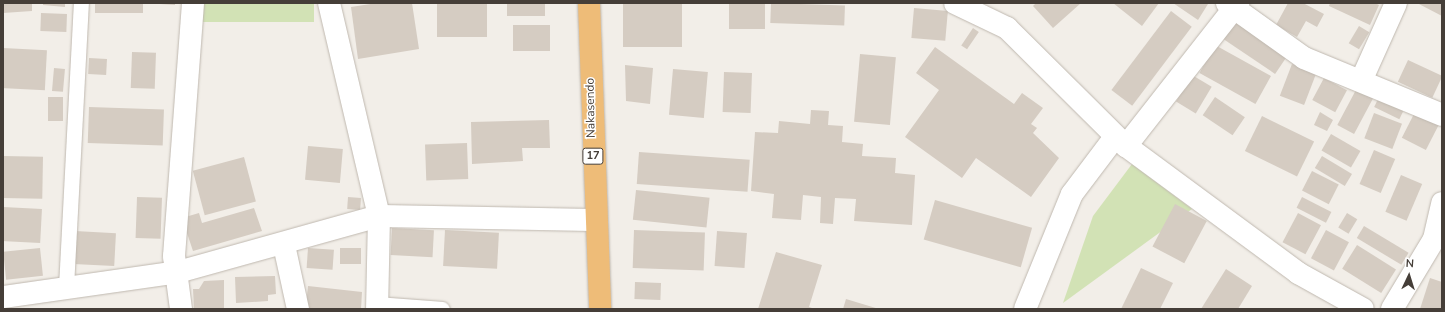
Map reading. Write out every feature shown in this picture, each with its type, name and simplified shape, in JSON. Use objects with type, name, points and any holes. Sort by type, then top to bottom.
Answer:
[{"type":"highway","name":"Nakasendo","points":[[589,3],[594,220],[600,309]]},
{"type":"street","points":[[181,309],[178,272],[174,256],[193,3]]},
{"type":"street","points":[[329,3],[379,216],[377,307]]},
{"type":"street","points":[[955,3],[1006,28],[1120,142],[1298,273],[1363,309]]},
{"type":"street","points":[[1361,81],[1396,3]]},
{"type":"street","points":[[1025,309],[1072,194],[1120,142],[1233,5],[1304,58],[1442,115]]},
{"type":"street","points":[[1392,309],[1434,239],[1442,203]]},
{"type":"street","points":[[3,296],[66,286],[178,272],[284,245],[379,216],[594,220]]},
{"type":"street","points":[[284,245],[298,309]]},
{"type":"lane","points":[[66,286],[81,3]]},
{"type":"lane","points":[[377,307],[442,309]]},
{"type":"green space","points":[[201,3],[314,3],[314,22],[201,22]]},
{"type":"green space","points":[[1132,164],[1192,209],[1063,303],[1093,216]]},
{"type":"building","points":[[3,3],[32,3],[32,11],[3,13]]},
{"type":"building","points":[[43,3],[65,3],[65,7],[43,5]]},
{"type":"building","points":[[95,3],[143,3],[143,13],[95,13]]},
{"type":"building","points":[[144,3],[175,3],[175,5]]},
{"type":"building","points":[[377,3],[412,3],[419,49],[358,59],[351,7]]},
{"type":"building","points":[[437,3],[487,3],[487,37],[437,37]]},
{"type":"building","points":[[507,3],[545,3],[545,16],[507,16]]},
{"type":"building","points":[[623,3],[682,3],[682,47],[623,47]]},
{"type":"building","points":[[729,3],[765,3],[765,29],[729,29]]},
{"type":"building","points":[[771,3],[845,6],[844,26],[770,23]]},
{"type":"building","points":[[1036,3],[1081,3],[1053,28],[1033,6]]},
{"type":"building","points":[[1113,3],[1159,3],[1142,26]]},
{"type":"building","points":[[1173,3],[1207,3],[1208,4],[1198,20]]},
{"type":"building","points":[[1288,3],[1303,3],[1324,14],[1317,27],[1306,21],[1297,37],[1276,25]]},
{"type":"building","points":[[1330,3],[1375,3],[1379,5],[1370,25],[1329,6]]},
{"type":"building","points":[[1417,3],[1442,3],[1442,16]]},
{"type":"building","points":[[914,8],[948,11],[945,41],[911,38]]},
{"type":"building","points":[[1171,11],[1192,27],[1132,106],[1111,90]]},
{"type":"building","points":[[41,13],[67,14],[66,32],[40,31]]},
{"type":"building","points":[[1236,21],[1287,56],[1275,74],[1224,39]]},
{"type":"building","points":[[513,25],[550,25],[550,51],[513,51]]},
{"type":"building","points":[[1359,26],[1369,32],[1359,49],[1349,43]]},
{"type":"building","points":[[973,28],[979,32],[967,49],[961,45]]},
{"type":"building","points":[[1215,45],[1271,76],[1255,104],[1199,73]]},
{"type":"building","points":[[935,47],[1014,104],[1022,93],[1043,108],[1031,124],[1037,128],[1033,133],[1059,158],[1031,197],[976,158],[962,178],[905,137],[939,90],[916,73]]},
{"type":"building","points":[[3,48],[47,50],[45,90],[3,88]]},
{"type":"building","points":[[132,52],[156,53],[155,89],[131,88]]},
{"type":"building","points":[[860,54],[896,57],[890,125],[854,122]]},
{"type":"building","points":[[89,58],[107,59],[106,75],[88,74]]},
{"type":"building","points":[[1408,60],[1442,76],[1432,98],[1398,82]]},
{"type":"building","points":[[1292,64],[1316,73],[1304,105],[1280,96]]},
{"type":"building","points":[[625,65],[653,68],[650,104],[626,101]]},
{"type":"building","points":[[54,68],[65,69],[63,92],[52,91]]},
{"type":"building","points":[[673,69],[708,72],[704,118],[669,115]]},
{"type":"building","points":[[724,72],[752,73],[751,113],[723,112]]},
{"type":"building","points":[[1192,75],[1212,87],[1196,113],[1176,102]]},
{"type":"building","points":[[1324,78],[1347,90],[1335,112],[1312,100]]},
{"type":"building","points":[[1357,88],[1374,97],[1354,134],[1337,125]]},
{"type":"building","points":[[48,97],[63,97],[63,121],[48,121]]},
{"type":"building","points":[[1215,97],[1245,117],[1233,135],[1203,115]]},
{"type":"building","points":[[1379,97],[1404,109],[1399,119],[1374,107]]},
{"type":"building","points":[[89,107],[164,110],[163,146],[88,143]]},
{"type":"building","points":[[811,110],[829,111],[828,125],[843,126],[842,142],[863,144],[862,156],[896,158],[895,173],[915,175],[912,225],[854,221],[856,199],[835,198],[833,224],[820,223],[821,197],[803,195],[801,220],[772,218],[774,194],[751,191],[755,132],[778,133],[779,121],[810,124]]},
{"type":"building","points":[[1320,112],[1333,120],[1327,131],[1314,125]]},
{"type":"building","points":[[1415,112],[1439,124],[1426,150],[1402,138]]},
{"type":"building","points":[[1374,113],[1402,124],[1392,149],[1364,138]]},
{"type":"building","points":[[1262,116],[1314,141],[1297,176],[1245,151]]},
{"type":"building","points":[[549,120],[550,148],[522,148],[523,161],[472,164],[471,122]]},
{"type":"building","points":[[1331,134],[1360,151],[1351,167],[1322,150]]},
{"type":"building","points":[[467,143],[468,179],[426,180],[425,144]]},
{"type":"building","points":[[308,146],[343,149],[340,183],[305,180]]},
{"type":"building","points":[[1374,150],[1395,159],[1381,193],[1360,184]]},
{"type":"building","points":[[639,152],[750,160],[747,192],[637,184]]},
{"type":"building","points":[[3,156],[43,157],[42,199],[3,198]]},
{"type":"building","points":[[1322,156],[1352,174],[1345,186],[1315,168]]},
{"type":"building","points":[[244,157],[256,201],[205,215],[193,171]]},
{"type":"building","points":[[1312,171],[1339,185],[1329,204],[1302,191]]},
{"type":"building","points":[[1401,175],[1422,184],[1407,221],[1385,212]]},
{"type":"building","points":[[636,190],[710,198],[706,228],[633,220]]},
{"type":"building","points":[[137,197],[162,198],[161,239],[136,238]]},
{"type":"building","points":[[348,197],[361,198],[360,210],[347,209]]},
{"type":"building","points":[[1302,197],[1331,212],[1326,223],[1297,208]]},
{"type":"building","points":[[935,200],[1032,228],[1021,267],[924,239]]},
{"type":"building","points":[[1175,204],[1207,221],[1184,263],[1152,246]]},
{"type":"building","points":[[3,207],[42,209],[40,243],[3,241]]},
{"type":"building","points":[[254,208],[262,231],[193,251],[182,218],[199,213],[202,223]]},
{"type":"building","points":[[1298,213],[1321,225],[1305,254],[1283,242]]},
{"type":"building","points":[[1347,213],[1357,219],[1349,234],[1338,228]]},
{"type":"building","points":[[1364,226],[1409,253],[1401,265],[1357,238]]},
{"type":"building","points":[[392,228],[434,230],[433,257],[391,255]]},
{"type":"building","points":[[445,230],[499,233],[497,269],[443,266]]},
{"type":"building","points":[[634,230],[705,232],[704,270],[633,268]]},
{"type":"building","points":[[1326,230],[1349,242],[1334,270],[1311,258]]},
{"type":"building","points":[[75,231],[116,233],[114,266],[73,264]]},
{"type":"building","points":[[717,231],[747,233],[744,268],[715,266]]},
{"type":"building","points":[[1357,245],[1396,269],[1381,293],[1342,269]]},
{"type":"building","points":[[40,248],[43,276],[6,280],[3,252]]},
{"type":"building","points":[[308,248],[334,250],[333,270],[307,268]]},
{"type":"building","points":[[340,248],[361,248],[361,264],[340,264]]},
{"type":"building","points":[[776,252],[822,265],[809,307],[815,309],[758,309]]},
{"type":"building","points":[[1141,268],[1173,283],[1160,309],[1121,309]]},
{"type":"building","points":[[1226,269],[1252,286],[1238,309],[1201,309]]},
{"type":"building","points":[[275,276],[276,294],[268,295],[268,301],[236,303],[235,277]]},
{"type":"building","points":[[1430,278],[1442,282],[1442,309],[1420,309]]},
{"type":"building","points":[[224,280],[224,309],[194,309],[193,289],[199,289],[204,281]]},
{"type":"building","points":[[635,282],[661,283],[660,300],[634,299]]},
{"type":"building","points":[[308,286],[362,292],[361,309],[310,309],[306,306]]},
{"type":"building","points":[[846,299],[879,309],[843,309]]}]
